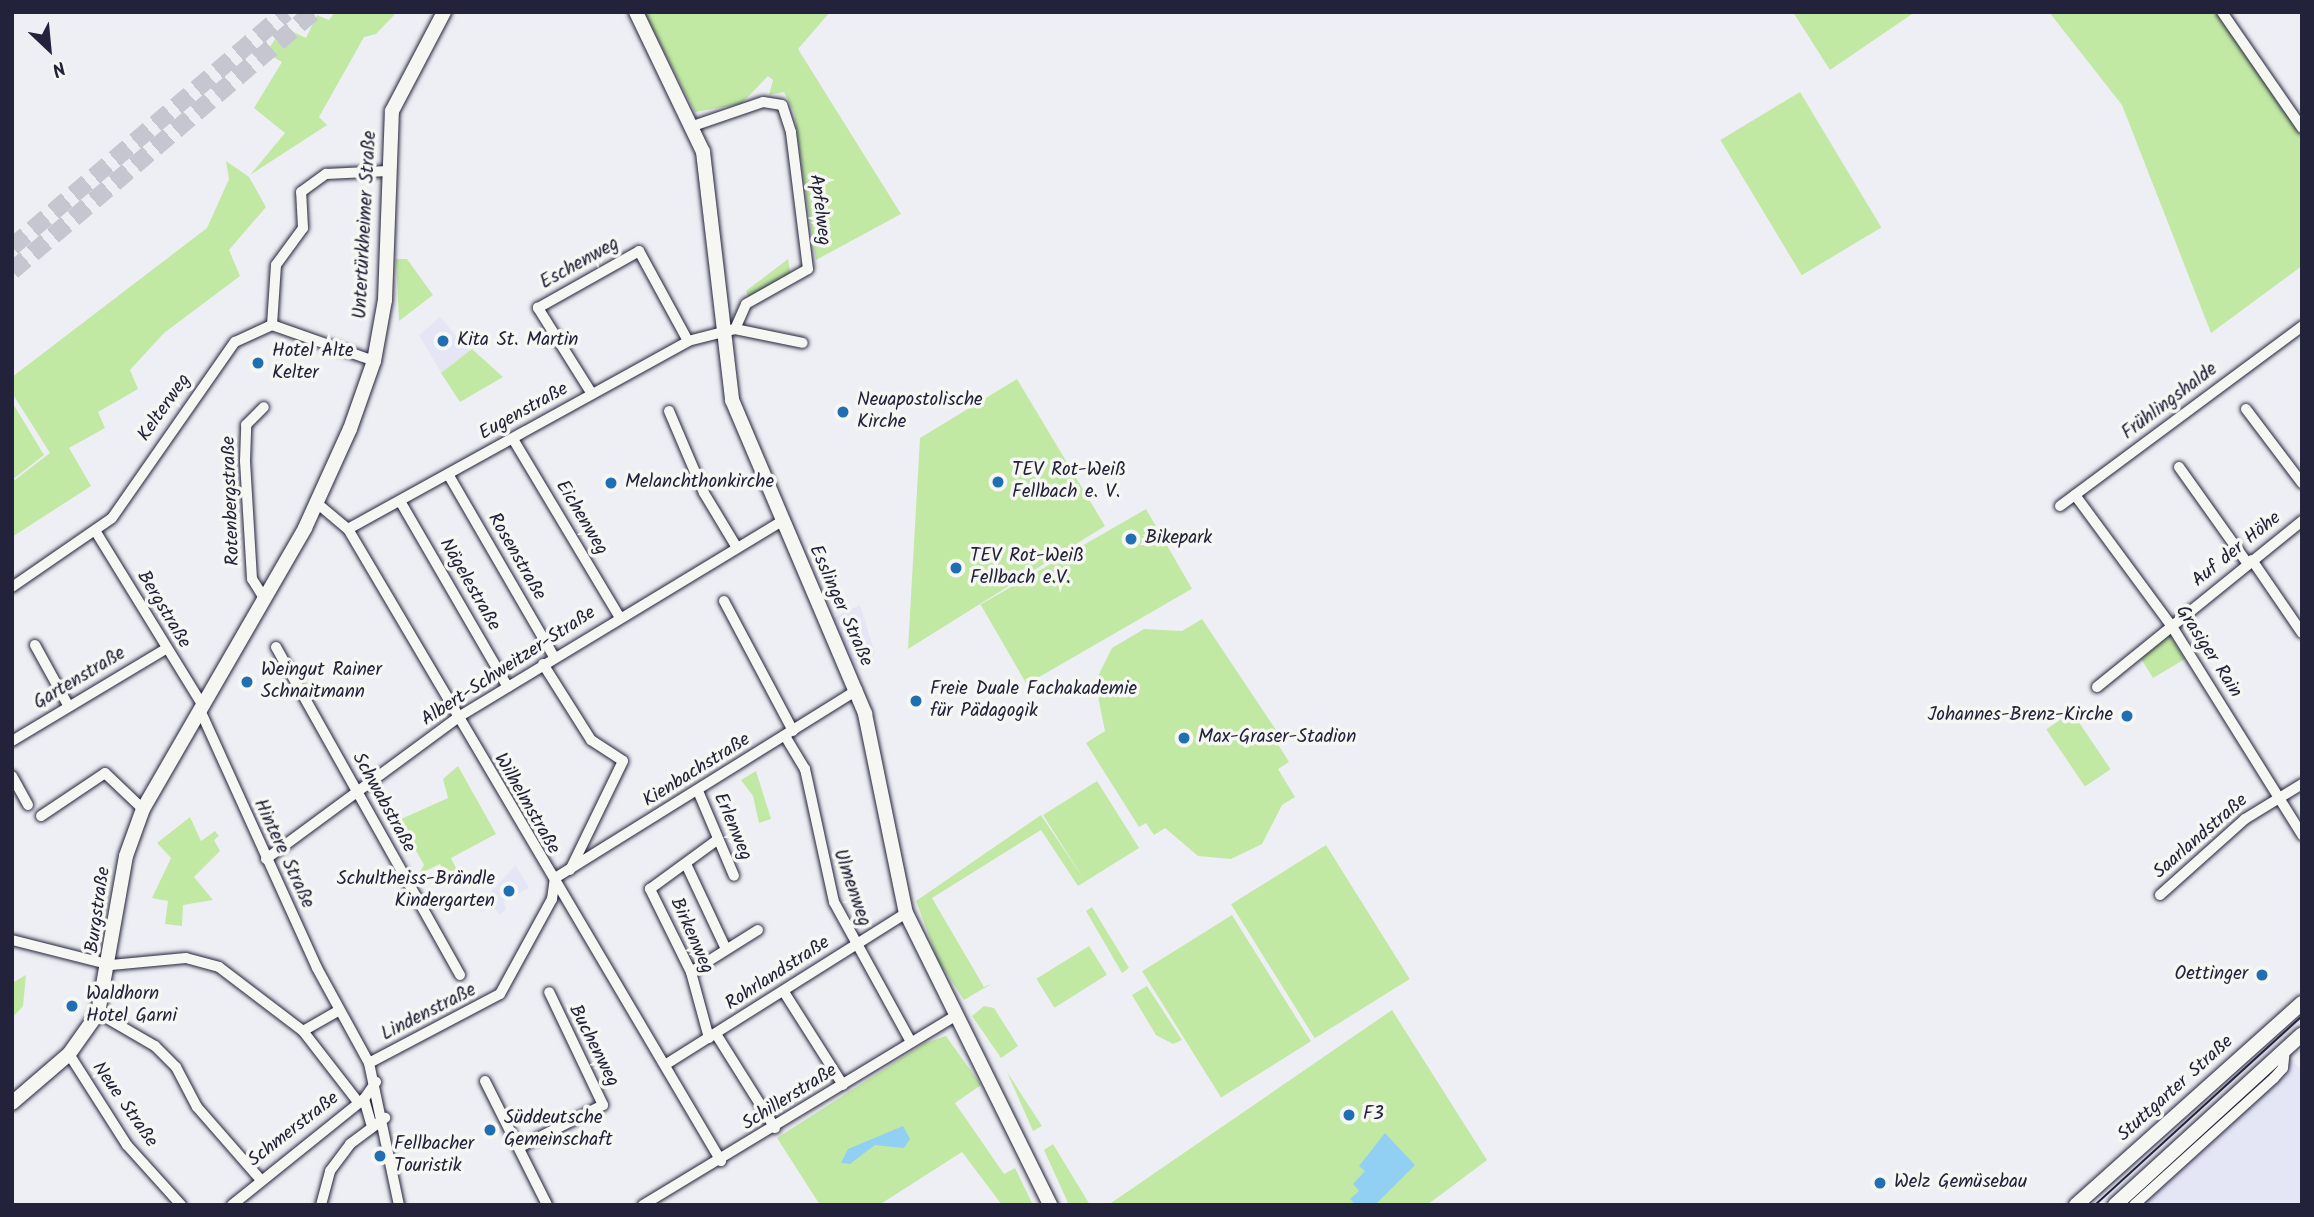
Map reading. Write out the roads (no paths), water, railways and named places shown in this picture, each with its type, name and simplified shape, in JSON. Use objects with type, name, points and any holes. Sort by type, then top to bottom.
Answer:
[{"type":"main road","name":"Untertürkheimer Straße","points":[[202,708],[318,504],[374,361],[384,300],[388,171],[398,94],[444,12]]},
{"type":"main road","name":"Esslinger Straße","points":[[636,12],[693,126],[715,218],[720,332],[732,400],[781,522],[857,691],[906,913],[954,1017],[988,1074],[1050,1205]]},
{"type":"main road","name":"Burgstraße","points":[[12,1103],[69,1054],[98,1013],[111,965],[126,856],[143,809],[202,708]]},
{"type":"main road","name":"Stuttgarter Straße","points":[[2076,1205],[2302,1003]]},
{"type":"main road","points":[[2115,1205],[2302,1034]]},
{"type":"street","points":[[2222,12],[2302,128]]},
{"type":"street","name":"Apfelweg","points":[[693,126],[763,102],[782,105],[788,116],[808,270],[746,304],[735,329]]},
{"type":"street","points":[[374,361],[272,326],[276,265],[303,228],[300,192],[326,174],[388,171]]},
{"type":"street","name":"Eschenweg","points":[[592,394],[538,308],[639,251],[688,341]]},
{"type":"street","name":"Kelterweg","points":[[12,587],[96,532],[112,518],[235,342],[272,326]]},
{"type":"street","name":"Frühlingshalde","points":[[2060,506],[2302,326]]},
{"type":"street","points":[[720,332],[735,329],[803,343]]},
{"type":"street","name":"Eugenstraße","points":[[348,529],[688,341],[720,332]]},
{"type":"street","name":"Rotenbergstraße","points":[[264,407],[246,425],[245,461],[252,579],[264,598]]},
{"type":"street","points":[[2246,409],[2302,483]]},
{"type":"street","points":[[669,411],[736,546]]},
{"type":"street","name":"Eichenweg","points":[[513,439],[619,616]]},
{"type":"street","points":[[2179,467],[2302,633]]},
{"type":"street","name":"Rosenstraße","points":[[449,474],[554,657]]},
{"type":"street","name":"Grasiger Rain","points":[[2075,495],[2171,625],[2302,835]]},
{"type":"street","name":"Nägelestraße","points":[[400,500],[508,687]]},
{"type":"street","name":"Wilhelmstraße","points":[[318,504],[348,529],[543,868],[555,878],[668,1063],[721,1161]]},
{"type":"street","name":"Auf der Höhe","points":[[2097,687],[2302,520]]},
{"type":"street","name":"Albert-Schweitzer-Straße","points":[[266,859],[457,719],[619,616],[781,522]]},
{"type":"street","name":"Bergstraße","points":[[96,532],[202,708]]},
{"type":"street","name":"Ulmenweg","points":[[723,601],[805,769],[825,874],[853,947],[911,1042]]},
{"type":"street","points":[[35,645],[68,705]]},
{"type":"street","name":"Schwabstraße","points":[[276,647],[460,975]]},
{"type":"street","name":"Gartenstraße","points":[[12,741],[68,705],[166,649]]},
{"type":"street","points":[[543,664],[591,740],[623,761],[569,870]]},
{"type":"street","name":"Kienbachstraße","points":[[555,878],[857,691]]},
{"type":"street","name":"Hintere Straße","points":[[202,708],[266,859],[338,1011],[369,1063],[385,1118],[399,1205]]},
{"type":"street","points":[[41,816],[105,773],[143,809]]},
{"type":"street","points":[[12,776],[29,804]]},
{"type":"street","name":"Saarlandstraße","points":[[2160,895],[2279,798],[2302,784]]},
{"type":"street","name":"Erlenweg","points":[[698,791],[734,876]]},
{"type":"street","name":"Birkenweg","points":[[717,840],[650,889],[691,972],[713,1036],[775,1128]]},
{"type":"street","points":[[686,864],[726,949]]},
{"type":"street","name":"Lindenstraße","points":[[369,1063],[490,1002],[523,958],[555,878]]},
{"type":"street","name":"Rohrlandstraße","points":[[668,1063],[906,913]]},
{"type":"street","points":[[691,972],[758,930]]},
{"type":"street","points":[[12,940],[111,965],[186,958],[219,967],[303,1031],[361,1100],[371,1124]]},
{"type":"street","name":"Buchenweg","points":[[520,1147],[603,1105],[549,992]]},
{"type":"street","points":[[783,992],[843,1085]]},
{"type":"street","points":[[303,1031],[338,1011]]},
{"type":"street","points":[[98,1013],[155,1046],[176,1067],[197,1107],[260,1179]]},
{"type":"street","name":"Schillerstraße","points":[[643,1205],[721,1161],[954,1017]]},
{"type":"street","points":[[2134,1205],[2283,1068],[2285,1050]]},
{"type":"street","name":"Neue Straße","points":[[69,1054],[127,1145],[181,1205]]},
{"type":"street","name":"Schmerstraße","points":[[232,1205],[260,1179],[361,1100],[376,1082]]},
{"type":"street","points":[[485,1082],[520,1147],[544,1204]]},
{"type":"street","points":[[321,1205],[330,1171],[371,1124],[385,1118]]},
{"type":"water","points":[[903,1126],[910,1139],[904,1148],[875,1145],[850,1164],[841,1163],[848,1149]]},
{"type":"water","points":[[1385,1133],[1415,1165],[1375,1205],[1356,1205],[1350,1199],[1359,1191],[1353,1184],[1365,1171],[1359,1166]]},
{"type":"tunnel","points":[[12,247],[286,12]]},
{"type":"tunnel","points":[[12,271],[313,12]]},
{"type":"tram line","points":[[2095,1205],[2302,1016]]},
{"type":"place","name":"Kita St. Martin","points":[[443,341]]},
{"type":"place","name":"Hotel Alte Kelter","points":[[258,363]]},
{"type":"place","name":"Neuapostolische Kirche","points":[[843,412]]},
{"type":"place","name":"TEV Rot-Weiß Fellbach e. V.","points":[[998,482]]},
{"type":"place","name":"Melanchthonkirche","points":[[611,483]]},
{"type":"place","name":"Bikepark","points":[[1131,539]]},
{"type":"place","name":"TEV Rot-Weiß Fellbach e.V.","points":[[956,568]]},
{"type":"place","name":"Weingut Rainer Schnaitmann","points":[[247,682]]},
{"type":"place","name":"Freie Duale Fachakademie für Pädagogik","points":[[916,701]]},
{"type":"place","name":"Johannes-Brenz-Kirche","points":[[2127,716]]},
{"type":"place","name":"Max-Graser-Stadion","points":[[1184,738]]},
{"type":"place","name":"Schultheiss-Brändle Kindergarten","points":[[509,891]]},
{"type":"place","name":"Oettinger","points":[[2262,975]]},
{"type":"place","name":"Waldhorn Hotel Garni","points":[[72,1006]]},
{"type":"place","name":"F3","points":[[1349,1115]]},
{"type":"place","name":"Süddeutsche Gemeinschaft","points":[[490,1130]]},
{"type":"place","name":"Fellbacher Touristik","points":[[380,1156]]},
{"type":"place","name":"Welz Gemüsebau","points":[[1880,1183]]}]
